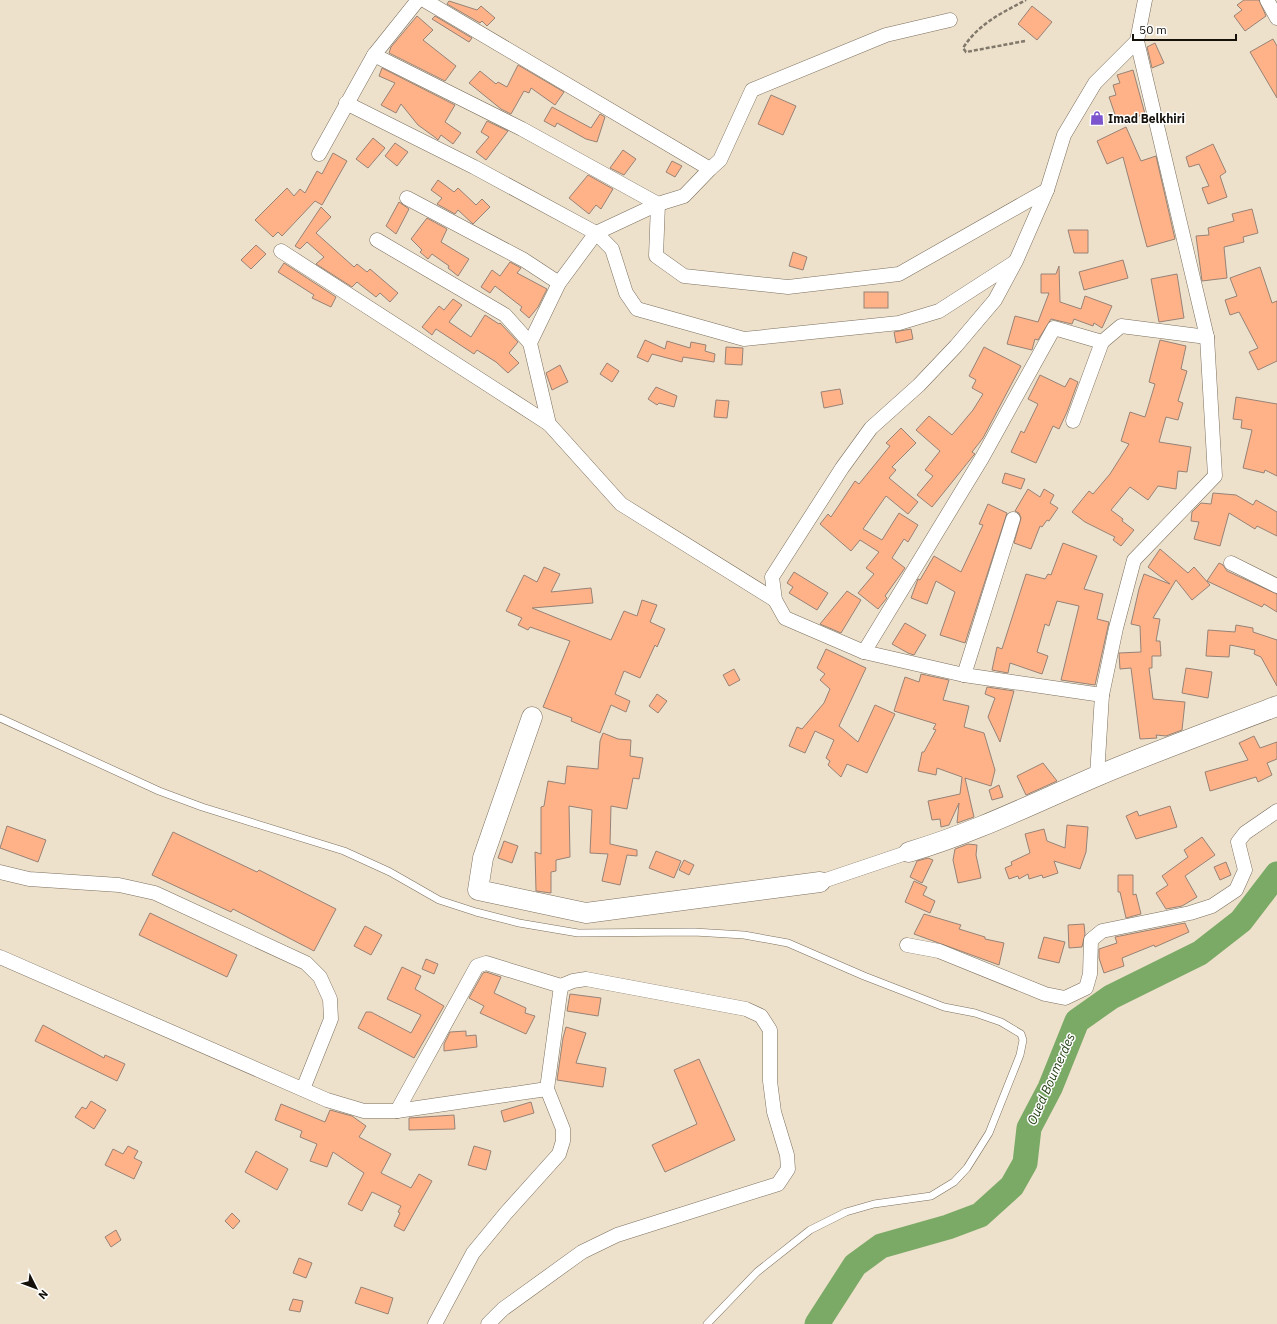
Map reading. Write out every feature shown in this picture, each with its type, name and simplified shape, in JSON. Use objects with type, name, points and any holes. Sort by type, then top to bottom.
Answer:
[{"type":"street","points":[[319,154],[374,55],[418,0]]},
{"type":"street","points":[[424,0],[710,169]]},
{"type":"street","points":[[1097,776],[1102,695],[1116,628],[1134,560],[1214,476],[1207,337],[1136,42],[1145,0]]},
{"type":"street","points":[[1267,0],[1277,18]]},
{"type":"street","points":[[530,343],[559,282],[596,233],[658,204],[684,196],[720,160],[752,90],[886,35],[950,20]]},
{"type":"street","points":[[1102,695],[964,675],[864,652],[785,618],[776,600],[772,577],[842,468],[871,428],[919,385],[990,306],[1016,261],[1047,190],[1064,135],[1095,83],[1136,42]]},
{"type":"street","points":[[374,55],[522,129],[658,204]]},
{"type":"street","points":[[346,103],[474,167],[596,233],[612,249],[626,293],[637,309],[744,339],[899,323],[938,311],[1016,261]]},
{"type":"street","points":[[658,204],[656,256],[684,276],[788,287],[899,274],[1047,190]]},
{"type":"street","points":[[407,198],[524,260],[559,282]]},
{"type":"street","points":[[377,240],[505,315],[530,343],[549,424]]},
{"type":"street","points":[[281,251],[549,424],[621,504],[776,600]]},
{"type":"street","points":[[1073,421],[1102,342],[1121,326],[1207,337]]},
{"type":"street","points":[[864,652],[982,458],[1054,328],[1102,342]]},
{"type":"street","points":[[964,675],[1013,520]]},
{"type":"street","points":[[1232,564],[1277,586]]},
{"type":"street","points":[[532,717],[483,858],[478,890],[586,913],[820,882],[943,842],[1097,776],[1277,706]]},
{"type":"street","points":[[907,946],[939,951],[1045,994],[1064,998],[1086,988],[1090,974],[1091,940],[1102,930],[1190,913],[1212,906],[1236,890],[1245,870],[1238,842],[1245,833],[1277,811]]},
{"type":"street","points":[[0,872],[29,879],[118,885],[155,893],[306,963],[320,977],[330,999],[331,1019],[302,1089]]},
{"type":"street","points":[[0,957],[327,1100],[364,1111],[397,1111],[547,1089]]},
{"type":"street","points":[[397,1111],[477,966],[486,963],[561,986],[573,981],[586,979],[746,1009],[761,1016],[770,1030],[770,1081],[774,1112],[788,1155],[788,1169],[778,1184],[617,1235],[582,1252],[504,1309],[488,1324]]},
{"type":"street","points":[[435,1324],[473,1253],[506,1213],[559,1154],[563,1141],[563,1129],[547,1089],[561,986]]},
{"type":"lane","points":[[0,718],[158,791],[202,807],[344,851],[390,872],[438,900],[476,912],[519,923],[578,933],[694,932],[744,935],[788,943],[864,976],[944,1006],[976,1013],[1002,1022],[1021,1034],[1023,1040],[1020,1055],[989,1133],[967,1168],[954,1182],[931,1196],[874,1204],[846,1212],[810,1230],[757,1272],[707,1324]]},
{"type":"path","points":[[1025,41],[966,52],[963,48],[968,40],[1001,12],[1026,0]]},
{"type":"building","points":[[1244,0],[1259,0],[1266,16],[1245,31],[1234,16],[1242,10],[1237,5]]},
{"type":"building","points":[[449,1],[477,10],[481,6],[495,18],[487,26],[482,21],[480,23],[447,4]]},
{"type":"building","points":[[1032,6],[1052,22],[1037,40],[1018,24]]},
{"type":"building","points":[[417,16],[433,30],[423,40],[456,66],[445,81],[389,53],[391,47]]},
{"type":"building","points":[[435,16],[472,38],[469,42],[432,19]]},
{"type":"building","points":[[1273,39],[1277,46],[1277,98],[1250,52]]},
{"type":"building","points":[[1155,43],[1164,63],[1152,68],[1147,47]]},
{"type":"building","points":[[518,65],[564,92],[555,105],[531,88],[529,93],[524,91],[511,114],[501,109],[469,83],[480,71],[496,84],[498,82],[507,87]]},
{"type":"building","points":[[382,68],[455,105],[445,122],[461,133],[453,144],[441,135],[438,140],[418,125],[401,104],[396,113],[381,105],[395,83],[379,76]]},
{"type":"building","points":[[1133,70],[1145,114],[1118,123],[1109,97],[1116,95],[1113,85],[1120,83],[1117,75]]},
{"type":"building","points":[[771,95],[796,106],[783,135],[758,124]]},
{"type":"building","points":[[552,107],[591,128],[600,114],[605,117],[597,142],[586,139],[557,123],[555,127],[544,121]]},
{"type":"building","points":[[487,121],[508,131],[486,160],[476,152],[489,137],[481,132]]},
{"type":"building","points":[[1126,127],[1141,161],[1156,156],[1175,239],[1147,247],[1123,157],[1107,164],[1097,141]]},
{"type":"building","points":[[373,138],[385,148],[368,168],[356,159]]},
{"type":"building","points":[[395,143],[408,152],[397,166],[385,156]]},
{"type":"building","points":[[1213,144],[1226,172],[1220,176],[1227,197],[1208,204],[1202,188],[1209,186],[1199,164],[1189,167],[1186,157]]},
{"type":"building","points":[[623,150],[636,159],[624,175],[610,168]]},
{"type":"building","points":[[333,153],[347,161],[322,205],[315,201],[282,236],[278,232],[273,237],[255,220],[287,188],[294,196],[300,189],[305,193],[317,171],[322,174]]},
{"type":"building","points":[[672,161],[682,166],[675,177],[666,172]]},
{"type":"building","points":[[588,175],[613,189],[601,209],[596,205],[589,214],[569,198]]},
{"type":"building","points":[[438,180],[454,192],[458,188],[476,205],[482,199],[490,207],[473,224],[458,210],[455,214],[437,204],[442,198],[431,190]]},
{"type":"building","points":[[399,202],[409,209],[396,234],[386,226]]},
{"type":"building","points":[[321,207],[331,217],[316,233],[354,267],[357,264],[367,272],[370,269],[398,293],[390,302],[380,293],[376,297],[357,282],[352,287],[316,264],[324,257],[307,242],[300,249],[295,246]]},
{"type":"building","points":[[1252,209],[1258,233],[1243,237],[1244,242],[1224,247],[1227,278],[1202,281],[1196,236],[1209,235],[1208,228],[1234,221],[1232,214]]},
{"type":"building","points":[[427,218],[447,229],[441,242],[469,259],[458,276],[448,268],[449,266],[432,254],[428,259],[420,252],[422,250],[411,239]]},
{"type":"building","points":[[1068,230],[1088,230],[1088,253],[1074,253]]},
{"type":"building","points":[[256,245],[266,254],[251,269],[241,260]]},
{"type":"building","points":[[793,252],[807,257],[803,270],[789,266]]},
{"type":"building","points":[[1123,260],[1128,278],[1084,290],[1079,272]]},
{"type":"building","points":[[510,262],[521,268],[517,273],[547,289],[538,307],[529,318],[520,310],[522,307],[495,286],[490,293],[481,287],[492,270],[500,276]]},
{"type":"building","points":[[284,263],[336,297],[331,307],[312,298],[314,295],[278,272]]},
{"type":"building","points":[[1059,266],[1060,302],[1081,309],[1085,296],[1112,306],[1102,328],[1094,323],[1093,326],[1074,319],[1072,324],[1051,319],[1038,340],[1035,339],[1032,350],[1007,344],[1015,316],[1038,322],[1049,293],[1041,293],[1041,274],[1056,274]]},
{"type":"building","points":[[1260,267],[1272,303],[1277,301],[1277,361],[1258,370],[1249,352],[1258,348],[1239,312],[1230,315],[1225,300],[1237,296],[1230,278]]},
{"type":"building","points":[[1177,274],[1184,318],[1159,322],[1151,279]]},
{"type":"building","points":[[864,292],[888,292],[888,308],[864,308]]},
{"type":"building","points":[[453,299],[462,305],[449,322],[471,337],[485,315],[499,324],[500,323],[518,342],[509,353],[519,363],[508,373],[496,362],[477,350],[474,354],[436,329],[432,335],[422,327],[439,306],[444,310]]},
{"type":"building","points":[[911,329],[913,339],[896,343],[894,332]]},
{"type":"building","points":[[645,340],[665,349],[667,341],[690,348],[691,342],[706,345],[705,351],[715,354],[714,362],[683,357],[682,362],[652,354],[648,362],[637,357]]},
{"type":"building","points":[[1160,340],[1186,346],[1181,369],[1187,371],[1178,401],[1183,403],[1178,420],[1166,417],[1159,442],[1191,447],[1187,472],[1178,471],[1176,489],[1158,486],[1148,500],[1130,487],[1111,510],[1134,530],[1121,546],[1113,540],[1115,537],[1085,522],[1072,512],[1089,491],[1093,494],[1110,474],[1129,444],[1121,441],[1130,412],[1145,417],[1155,384],[1149,382]]},
{"type":"building","points":[[726,347],[743,348],[742,365],[725,364]]},
{"type":"building","points":[[984,347],[1021,366],[983,438],[972,452],[975,454],[932,507],[917,495],[933,476],[925,470],[940,451],[916,430],[929,416],[952,435],[973,410],[983,394],[972,388],[976,380],[969,376]]},
{"type":"building","points":[[607,363],[619,371],[612,382],[600,374]]},
{"type":"building","points":[[560,365],[568,382],[552,390],[546,373]]},
{"type":"building","points":[[1040,375],[1065,387],[1070,378],[1078,382],[1059,429],[1053,426],[1036,463],[1011,452],[1021,431],[1024,433],[1038,404],[1028,399]]},
{"type":"building","points":[[656,387],[677,396],[674,407],[659,403],[657,405],[648,399]]},
{"type":"building","points":[[840,389],[843,404],[824,408],[821,392]]},
{"type":"building","points":[[1236,397],[1277,404],[1277,476],[1265,470],[1264,473],[1243,468],[1252,430],[1241,428],[1242,420],[1233,419]]},
{"type":"building","points":[[716,400],[729,401],[727,418],[714,417]]},
{"type":"building","points":[[901,428],[916,443],[892,467],[896,470],[889,478],[918,502],[908,514],[886,496],[863,529],[882,540],[899,513],[918,525],[908,542],[904,539],[892,558],[905,568],[885,596],[887,598],[878,609],[858,593],[874,574],[866,568],[879,552],[860,540],[851,551],[820,524],[828,514],[831,517],[855,481],[859,484],[890,446],[886,443]]},
{"type":"building","points":[[1005,473],[1025,479],[1021,489],[1002,483]]},
{"type":"building","points":[[1028,489],[1040,497],[1044,489],[1054,495],[1050,503],[1058,508],[1049,521],[1047,520],[1042,527],[1040,526],[1031,549],[1014,543],[1021,518],[1019,513],[1015,511]]},
{"type":"building","points":[[1213,493],[1236,495],[1253,505],[1256,500],[1277,512],[1277,536],[1257,526],[1255,529],[1229,513],[1220,546],[1194,539],[1199,522],[1191,521],[1192,512],[1201,503],[1211,504]]},
{"type":"building","points":[[988,504],[1007,513],[965,643],[940,635],[955,592],[936,581],[927,604],[911,598],[918,579],[920,580],[934,556],[961,572],[983,525],[979,524]]},
{"type":"building","points":[[1063,543],[1097,556],[1084,589],[1103,594],[1097,619],[1109,622],[1095,685],[1061,680],[1079,606],[1057,601],[1049,626],[1045,624],[1037,652],[1048,656],[1042,674],[1010,663],[1008,673],[992,670],[997,647],[1002,649],[1026,574],[1045,579],[1048,574],[1051,575]]},
{"type":"building","points":[[1160,549],[1188,573],[1194,567],[1210,585],[1192,600],[1176,580],[1153,618],[1160,619],[1156,641],[1160,641],[1161,656],[1152,656],[1152,668],[1149,668],[1153,699],[1185,702],[1182,730],[1166,736],[1156,735],[1157,738],[1140,739],[1131,668],[1120,669],[1119,653],[1141,652],[1140,626],[1131,624],[1144,574],[1170,584],[1148,567]]},
{"type":"building","points":[[1219,563],[1223,565],[1227,571],[1277,594],[1277,612],[1264,604],[1262,607],[1207,581]]},
{"type":"building","points":[[544,567],[560,574],[551,592],[591,588],[593,603],[532,608],[611,640],[624,611],[637,616],[642,600],[657,605],[650,622],[665,629],[657,647],[655,645],[640,678],[624,671],[615,694],[630,701],[626,712],[611,705],[600,733],[571,721],[572,718],[543,707],[570,641],[530,627],[528,630],[518,625],[522,618],[506,611],[524,575],[537,582]]},
{"type":"building","points":[[794,572],[828,593],[817,610],[789,593],[793,587],[787,583]]},
{"type":"building","points":[[847,591],[861,600],[841,633],[820,624]]},
{"type":"building","points":[[905,623],[926,635],[914,655],[892,644]]},
{"type":"building","points":[[1236,625],[1253,628],[1253,632],[1277,640],[1277,686],[1261,657],[1254,654],[1255,650],[1230,645],[1229,657],[1206,656],[1208,630],[1235,632]]},
{"type":"building","points":[[826,649],[866,668],[839,726],[858,742],[875,705],[895,714],[867,773],[847,764],[841,777],[828,765],[830,761],[826,758],[834,740],[815,731],[805,753],[789,746],[797,727],[802,729],[824,703],[830,689],[820,680],[825,674],[817,668]]},
{"type":"building","points":[[1186,668],[1212,672],[1208,698],[1182,693]]},
{"type":"building","points":[[734,669],[740,680],[729,686],[723,675]]},
{"type":"building","points":[[921,674],[949,680],[943,700],[969,706],[964,727],[984,733],[995,770],[991,786],[965,778],[974,817],[957,823],[959,803],[949,825],[941,827],[940,819],[932,820],[928,801],[960,794],[962,777],[937,768],[936,775],[918,771],[922,752],[924,752],[936,730],[933,729],[936,724],[894,711],[905,677],[919,682]]},
{"type":"building","points":[[987,687],[1014,691],[1000,742],[988,717],[995,698],[985,694]]},
{"type":"building","points":[[657,694],[667,701],[658,713],[649,706]]},
{"type":"building","points":[[603,733],[618,739],[631,740],[630,756],[643,758],[639,779],[633,778],[627,809],[611,806],[610,844],[637,850],[637,856],[627,855],[620,885],[602,881],[608,854],[590,853],[592,810],[569,806],[570,857],[556,860],[556,871],[551,872],[551,893],[536,891],[535,852],[541,854],[541,807],[544,806],[548,781],[565,784],[567,766],[598,769],[600,741]]},
{"type":"building","points":[[1254,736],[1260,748],[1277,742],[1277,759],[1267,763],[1272,775],[1258,782],[1256,777],[1210,791],[1205,772],[1248,760],[1239,743]]},
{"type":"building","points":[[1043,763],[1057,781],[1026,795],[1017,776]]},
{"type":"building","points":[[999,785],[1003,797],[992,800],[989,790]]},
{"type":"building","points":[[1170,806],[1177,827],[1136,839],[1126,816],[1137,811],[1139,816]]},
{"type":"building","points":[[1067,825],[1088,827],[1086,852],[1080,869],[1054,861],[1058,873],[1043,878],[1042,875],[1029,879],[1028,874],[1019,879],[1018,876],[1009,879],[1005,868],[1012,865],[1011,862],[1030,853],[1025,834],[1044,829],[1047,841],[1065,848]]},
{"type":"building","points":[[7,826],[46,840],[38,862],[0,848]]},
{"type":"building","points":[[173,832],[257,872],[259,870],[336,909],[314,951],[233,909],[231,912],[152,875]]},
{"type":"building","points":[[1202,837],[1215,855],[1185,876],[1197,897],[1182,906],[1166,909],[1156,893],[1168,885],[1162,876],[1188,857],[1184,850]]},
{"type":"building","points":[[504,841],[518,846],[512,863],[498,858]]},
{"type":"building","points":[[968,844],[977,845],[976,855],[981,878],[958,883],[953,860],[955,849]]},
{"type":"building","points":[[656,851],[681,861],[674,878],[649,868]]},
{"type":"building","points":[[928,858],[933,860],[922,883],[910,877],[917,861]]},
{"type":"building","points":[[684,860],[694,865],[689,875],[679,870]]},
{"type":"building","points":[[1226,862],[1231,875],[1220,880],[1214,867]]},
{"type":"building","points":[[1118,875],[1133,875],[1133,895],[1136,894],[1141,914],[1126,918],[1120,892],[1118,892]]},
{"type":"building","points":[[914,881],[927,887],[923,895],[935,901],[930,913],[905,902]]},
{"type":"building","points":[[150,913],[237,955],[227,977],[139,935]]},
{"type":"building","points":[[924,914],[961,925],[959,929],[985,937],[985,939],[1004,943],[999,965],[914,934]]},
{"type":"building","points":[[1185,923],[1189,932],[1155,947],[1154,945],[1122,958],[1124,966],[1104,973],[1099,958],[1099,949],[1117,943],[1115,937]]},
{"type":"building","points":[[1084,924],[1085,934],[1082,947],[1069,948],[1068,925]]},
{"type":"building","points":[[365,926],[382,935],[371,955],[354,946]]},
{"type":"building","points":[[1044,937],[1065,942],[1059,963],[1038,958]]},
{"type":"building","points":[[426,959],[438,964],[434,974],[422,969]]},
{"type":"building","points":[[402,967],[421,976],[415,989],[444,1006],[414,1058],[358,1028],[366,1012],[371,1012],[411,1033],[421,1015],[387,999]]},
{"type":"building","points":[[486,972],[501,977],[494,993],[526,1008],[525,1013],[535,1016],[526,1034],[480,1013],[484,1006],[469,998],[483,973]]},
{"type":"building","points":[[570,994],[601,998],[598,1016],[567,1011]]},
{"type":"building","points":[[43,1025],[104,1058],[105,1055],[125,1064],[117,1081],[35,1041]]},
{"type":"building","points":[[566,1027],[586,1033],[576,1063],[606,1068],[603,1087],[557,1080]]},
{"type":"building","points":[[466,1031],[466,1036],[476,1035],[477,1047],[444,1051],[444,1044],[450,1032]]},
{"type":"building","points":[[699,1059],[735,1140],[665,1172],[652,1145],[697,1124],[674,1070]]},
{"type":"building","points":[[91,1101],[106,1110],[94,1129],[75,1117],[82,1107],[86,1109]]},
{"type":"building","points":[[531,1102],[534,1113],[504,1122],[501,1111]]},
{"type":"building","points":[[281,1104],[325,1122],[330,1110],[352,1116],[366,1126],[359,1137],[391,1154],[381,1173],[411,1188],[419,1174],[432,1181],[404,1231],[394,1226],[400,1213],[398,1212],[401,1206],[372,1192],[362,1211],[348,1204],[364,1173],[333,1152],[327,1167],[310,1161],[317,1144],[300,1137],[302,1131],[275,1120]]},
{"type":"building","points":[[454,1115],[455,1129],[409,1130],[409,1118]]},
{"type":"building","points":[[128,1146],[138,1151],[134,1158],[142,1162],[134,1179],[105,1165],[113,1149],[123,1154]]},
{"type":"building","points":[[474,1146],[491,1151],[486,1170],[468,1165]]},
{"type":"building","points":[[256,1151],[288,1169],[277,1190],[245,1172]]},
{"type":"building","points":[[232,1213],[240,1221],[233,1229],[225,1221]]},
{"type":"building","points":[[116,1230],[121,1240],[111,1247],[105,1237]]},
{"type":"building","points":[[299,1258],[312,1263],[306,1278],[293,1273]]},
{"type":"building","points":[[361,1287],[393,1298],[388,1314],[355,1303]]},
{"type":"building","points":[[293,1299],[303,1301],[300,1312],[289,1310]]},
{"type":"waterway","name":"Oued Boumerdes","points":[[817,1324],[855,1265],[881,1246],[948,1227],[980,1215],[1012,1186],[1025,1163],[1029,1128],[1050,1088],[1077,1021],[1111,997],[1200,953],[1241,921],[1277,874]]},
{"type":"place","name":"Imad Belkhiri","points":[[1097,118]]}]
